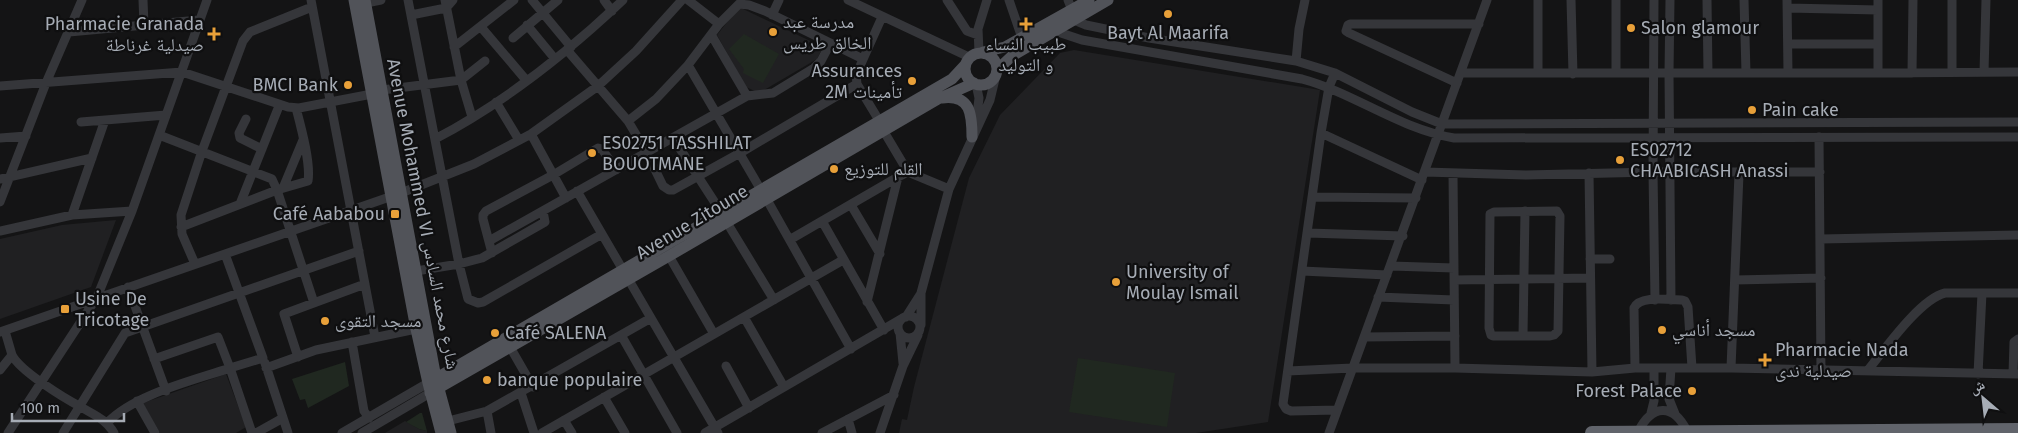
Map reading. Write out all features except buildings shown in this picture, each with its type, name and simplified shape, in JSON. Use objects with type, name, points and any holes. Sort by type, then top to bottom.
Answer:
[{"type":"highway","points":[[1592,433],[2018,430]]},
{"type":"main road","name":"Avenue Mohammed VI شارع محمد السادس","points":[[354,0],[377,92]]},
{"type":"main road","name":"Avenue Zitoune","points":[[433,386],[881,126],[952,79],[974,57],[997,50],[1022,38],[1089,0]]},
{"type":"main road","name":"Avenue Zitoune","points":[[997,72],[1005,61],[1055,31],[1071,10],[1108,0]]},
{"type":"main road","name":"Avenue Mohammed VI شارع محمد السادس","points":[[366,1],[377,92],[396,195],[416,329],[433,386],[451,433]]},
{"type":"main road","points":[[988,54],[995,61],[997,72],[990,82],[981,85],[975,84],[966,76],[974,57],[988,54]]},
{"type":"main road","name":"Avenue Zitoune","points":[[881,126],[975,84]]},
{"type":"main road","points":[[938,99],[953,98],[967,106],[974,132]]},
{"type":"main road","name":"Avenue Mohammed VI شارع محمد السادس","points":[[396,195],[416,271],[441,433]]},
{"type":"main road","name":"Avenue Zitoune","points":[[433,386],[510,347],[626,274],[669,256],[724,217]]},
{"type":"street","points":[[0,202],[46,83],[82,0]]},
{"type":"street","points":[[143,0],[144,25]]},
{"type":"street","points":[[8,433],[97,298],[132,211],[207,0]]},
{"type":"street","points":[[366,1],[381,0]]},
{"type":"street","points":[[408,0],[459,264],[468,300],[478,303],[602,234]]},
{"type":"street","points":[[411,16],[453,0]]},
{"type":"street","points":[[454,47],[514,0]]},
{"type":"street","points":[[532,0],[628,122],[666,189],[674,190],[740,154],[857,84]]},
{"type":"street","points":[[513,38],[558,0]]},
{"type":"street","points":[[604,0],[612,10]]},
{"type":"street","points":[[435,139],[496,102],[555,59],[624,0]]},
{"type":"street","points":[[114,433],[107,422],[80,407],[21,366],[12,355],[2,332],[128,286],[396,195],[474,164],[531,134],[598,86],[659,27],[682,0]]},
{"type":"street","points":[[688,0],[719,24]]},
{"type":"street","points":[[772,15],[779,0]]},
{"type":"street","points":[[947,0],[966,31],[978,35]]},
{"type":"street","points":[[853,1],[882,17],[974,57],[987,0]]},
{"type":"street","points":[[1009,0],[1022,38]]},
{"type":"street","points":[[1296,62],[1298,35],[1305,0]]},
{"type":"street","points":[[1329,433],[1462,73],[1487,0]]},
{"type":"street","points":[[1538,0],[1538,73]]},
{"type":"street","points":[[1571,0],[1573,74]]},
{"type":"street","points":[[1616,0],[1616,73]]},
{"type":"street","points":[[1654,0],[1655,124],[1653,172],[1655,300]]},
{"type":"street","points":[[1670,0],[1668,73],[1671,300]]},
{"type":"street","points":[[1707,0],[1708,73]]},
{"type":"street","points":[[1744,0],[1746,73]]},
{"type":"street","points":[[1878,0],[1878,73]]},
{"type":"street","points":[[1912,73],[1913,0]]},
{"type":"street","points":[[1952,0],[1952,72]]},
{"type":"street","points":[[1984,72],[1986,0]]},
{"type":"street","points":[[195,264],[182,234],[181,215],[202,151],[246,35],[312,3],[375,337]]},
{"type":"street","points":[[628,122],[656,99],[688,65],[735,6],[742,3],[772,15],[863,59]]},
{"type":"street","points":[[446,4],[461,80],[472,117]]},
{"type":"street","points":[[1788,73],[1787,4],[1878,10]]},
{"type":"street","points":[[1071,10],[1086,25],[1149,38],[1296,62],[1335,73],[1412,112],[1442,124],[2018,122]]},
{"type":"street","points":[[882,17],[855,78],[857,84],[908,172],[949,188]]},
{"type":"street","points":[[69,32],[199,20]]},
{"type":"street","points":[[1458,83],[1349,33],[1346,31],[1348,25],[1479,24]]},
{"type":"street","points":[[527,25],[555,59]]},
{"type":"street","points":[[1082,40],[1086,25]]},
{"type":"street","points":[[481,27],[526,80]]},
{"type":"street","points":[[1055,31],[1082,40],[1302,79],[1329,87],[1407,123],[1438,135],[1454,138],[2018,136]]},
{"type":"street","points":[[712,36],[747,96]]},
{"type":"street","points":[[489,241],[747,96],[773,93],[814,68],[821,61],[830,44]]},
{"type":"street","points":[[1788,44],[1878,44]]},
{"type":"street","points":[[0,86],[182,72],[279,106],[296,108],[377,92],[461,80],[485,61]]},
{"type":"street","points":[[688,65],[791,239],[851,349]]},
{"type":"street","points":[[880,433],[903,366],[918,335],[921,293],[949,188],[990,100],[997,72]]},
{"type":"street","points":[[1462,73],[2018,72]]},
{"type":"street","points":[[1335,73],[1329,87],[1321,133],[1314,197],[1283,404],[1286,409],[1291,411],[1337,410]]},
{"type":"street","points":[[974,132],[979,98],[975,84]]},
{"type":"street","points":[[496,102],[519,140]]},
{"type":"street","points":[[240,204],[279,106]]},
{"type":"street","points":[[181,227],[280,189],[308,181],[304,139],[296,108]]},
{"type":"street","points":[[81,122],[166,115]]},
{"type":"street","points":[[246,119],[239,133],[240,138],[262,149]]},
{"type":"street","points":[[72,215],[105,120]]},
{"type":"street","points":[[1321,133],[1424,176],[1453,174],[1653,172],[1738,174],[1820,172]]},
{"type":"street","points":[[531,134],[566,198]]},
{"type":"street","points":[[159,135],[272,179],[280,189],[314,303]]},
{"type":"street","points":[[0,138],[26,136]]},
{"type":"street","points":[[1819,137],[1821,371]]},
{"type":"street","points":[[673,138],[696,177],[705,186],[774,300]]},
{"type":"street","points":[[280,189],[304,139]]},
{"type":"street","points":[[492,253],[483,219],[484,212],[553,175],[598,148],[602,149],[616,170]]},
{"type":"street","points":[[0,179],[92,158]]},
{"type":"street","points":[[791,239],[908,172]]},
{"type":"street","points":[[1453,174],[1455,368]]},
{"type":"street","points":[[1589,174],[1592,372]]},
{"type":"street","points":[[1731,368],[1738,174]]},
{"type":"street","points":[[867,302],[898,178]]},
{"type":"street","points":[[577,191],[716,430]]},
{"type":"street","points":[[1314,197],[1416,198]]},
{"type":"street","points":[[851,205],[880,254]]},
{"type":"street","points":[[416,271],[482,258],[545,222],[543,210]]},
{"type":"street","points":[[0,231],[72,215],[132,211]]},
{"type":"street","points":[[1557,211],[1560,214],[1558,331],[1554,335],[1491,335],[1489,328],[1490,214],[1494,212],[1525,212],[1557,211]]},
{"type":"street","points":[[1523,336],[1525,212]]},
{"type":"street","points":[[822,221],[867,302],[886,328],[899,332],[908,339],[918,335]]},
{"type":"street","points":[[1308,233],[1402,236]]},
{"type":"street","points":[[1821,239],[2018,234]]},
{"type":"street","points":[[68,430],[125,333],[359,251]]},
{"type":"street","points":[[225,254],[288,433]]},
{"type":"street","points":[[669,256],[714,334]]},
{"type":"street","points":[[1590,258],[1610,259]]},
{"type":"street","points":[[542,433],[844,260]]},
{"type":"street","points":[[1391,266],[1454,268]]},
{"type":"street","points":[[1302,271],[1387,275]]},
{"type":"street","points":[[1454,280],[1590,278]]},
{"type":"street","points":[[1735,280],[1821,278]]},
{"type":"street","points":[[298,357],[284,314],[365,284]]},
{"type":"street","points":[[128,286],[166,390]]},
{"type":"street","points":[[903,366],[898,326],[921,293]]},
{"type":"street","points":[[1868,370],[1930,300],[1945,293],[2018,293]]},
{"type":"street","points":[[1978,374],[1982,293]]},
{"type":"street","points":[[1378,297],[1454,300]]},
{"type":"street","points":[[1635,368],[1634,308],[1641,300],[1682,300],[1687,304],[1692,368]]},
{"type":"street","points":[[744,317],[784,387]]},
{"type":"street","points":[[705,433],[716,430],[748,408],[904,318],[913,317],[920,325]]},
{"type":"street","points":[[448,421],[487,411],[521,394],[651,318]]},
{"type":"street","points":[[266,368],[352,342],[416,329]]},
{"type":"street","points":[[621,335],[677,433]]},
{"type":"street","points":[[154,359],[218,336],[254,433],[283,418]]},
{"type":"street","points":[[1364,337],[1454,336]]},
{"type":"street","points":[[1288,371],[1352,368],[1455,368],[1592,372],[1635,368],[1731,368],[2015,374],[2014,342],[2018,339]]},
{"type":"street","points":[[352,342],[364,410],[369,418]]},
{"type":"street","points":[[510,347],[533,387]]},
{"type":"street","points":[[0,370],[12,355]]},
{"type":"street","points":[[107,422],[118,412],[137,401],[263,358]]},
{"type":"street","points":[[726,366],[748,408]]},
{"type":"street","points":[[1651,414],[1654,401],[1654,368]]},
{"type":"street","points":[[1671,368],[1669,399],[1675,414],[1687,431]]},
{"type":"street","points":[[342,433],[433,386]]},
{"type":"street","points":[[362,433],[433,386]]},
{"type":"street","points":[[521,394],[534,433]]},
{"type":"street","points":[[822,433],[894,395]]},
{"type":"street","points":[[604,398],[625,433]]},
{"type":"street","points":[[137,401],[155,433]]},
{"type":"street","points":[[487,411],[491,433]]},
{"type":"street","points":[[1638,432],[1643,421],[1651,414],[1662,412],[1675,414]]},
{"type":"street","points":[[848,419],[852,433]]},
{"type":"street","points":[[564,420],[572,433]]},
{"type":"shaded area","points":[[739,7],[823,47],[817,59],[759,93],[746,87],[717,35]]},
{"type":"shaded area","points":[[744,34],[779,54],[763,83],[743,73],[744,69],[729,49]]},
{"type":"shaded area","name":"University of Moulay Ismail","points":[[1074,50],[1320,90],[1268,422],[1196,433],[899,433],[902,419],[907,420],[969,178],[1000,115],[1060,53]]},
{"type":"shaded area","points":[[116,220],[91,287],[0,319],[0,239],[62,225]]},
{"type":"shaded area","points":[[1078,358],[1175,373],[1167,427],[1069,412]]},
{"type":"shaded area","points":[[345,362],[349,386],[308,408],[305,399],[300,400],[292,379]]},
{"type":"shaded area","points":[[226,374],[246,427],[236,433],[160,433],[143,403]]},
{"type":"shaded area","points":[[422,413],[427,431],[406,422]]},
{"type":"shaded area","points":[[405,421],[427,431],[427,433],[385,433]]},
{"type":"place","name":"Bayt Al Maarifa","points":[[1168,14]]},
{"type":"place","name":"طبيب النساء و التوليد","points":[[1026,24]]},
{"type":"place","name":"Salon glamour","points":[[1631,28]]},
{"type":"place","name":"مدرسة عبد الخالق طريس","points":[[773,32]]},
{"type":"place","name":"Pharmacie Granada صيدلية غرناطة","points":[[214,34]]},
{"type":"place","name":"Assurances 2M تأمينات","points":[[912,81]]},
{"type":"place","name":"BMCI Bank","points":[[348,85]]},
{"type":"place","name":"Pain cake","points":[[1752,110]]},
{"type":"place","name":"ES02751 TASSHILAT BOUOTMANE","points":[[592,153]]},
{"type":"place","name":"ES02712 CHAABICASH Anassi","points":[[1620,160]]},
{"type":"place","name":"القلم للتوزيع","points":[[834,169]]},
{"type":"place","name":"Café Aababou","points":[[395,214]]},
{"type":"place","name":"University of Moulay Ismail","points":[[1116,282]]},
{"type":"place","name":"Usine De Tricotage","points":[[65,309]]},
{"type":"place","name":"مسجد التقوى","points":[[325,321]]},
{"type":"place","name":"مسجد أناسي","points":[[1662,330]]},
{"type":"place","name":"Café SALENA","points":[[495,333]]},
{"type":"place","name":"Pharmacie Nada صيدلية ندى","points":[[1765,360]]},
{"type":"place","name":"banque populaire","points":[[487,380]]},
{"type":"place","name":"Forest Palace","points":[[1692,391]]}]
